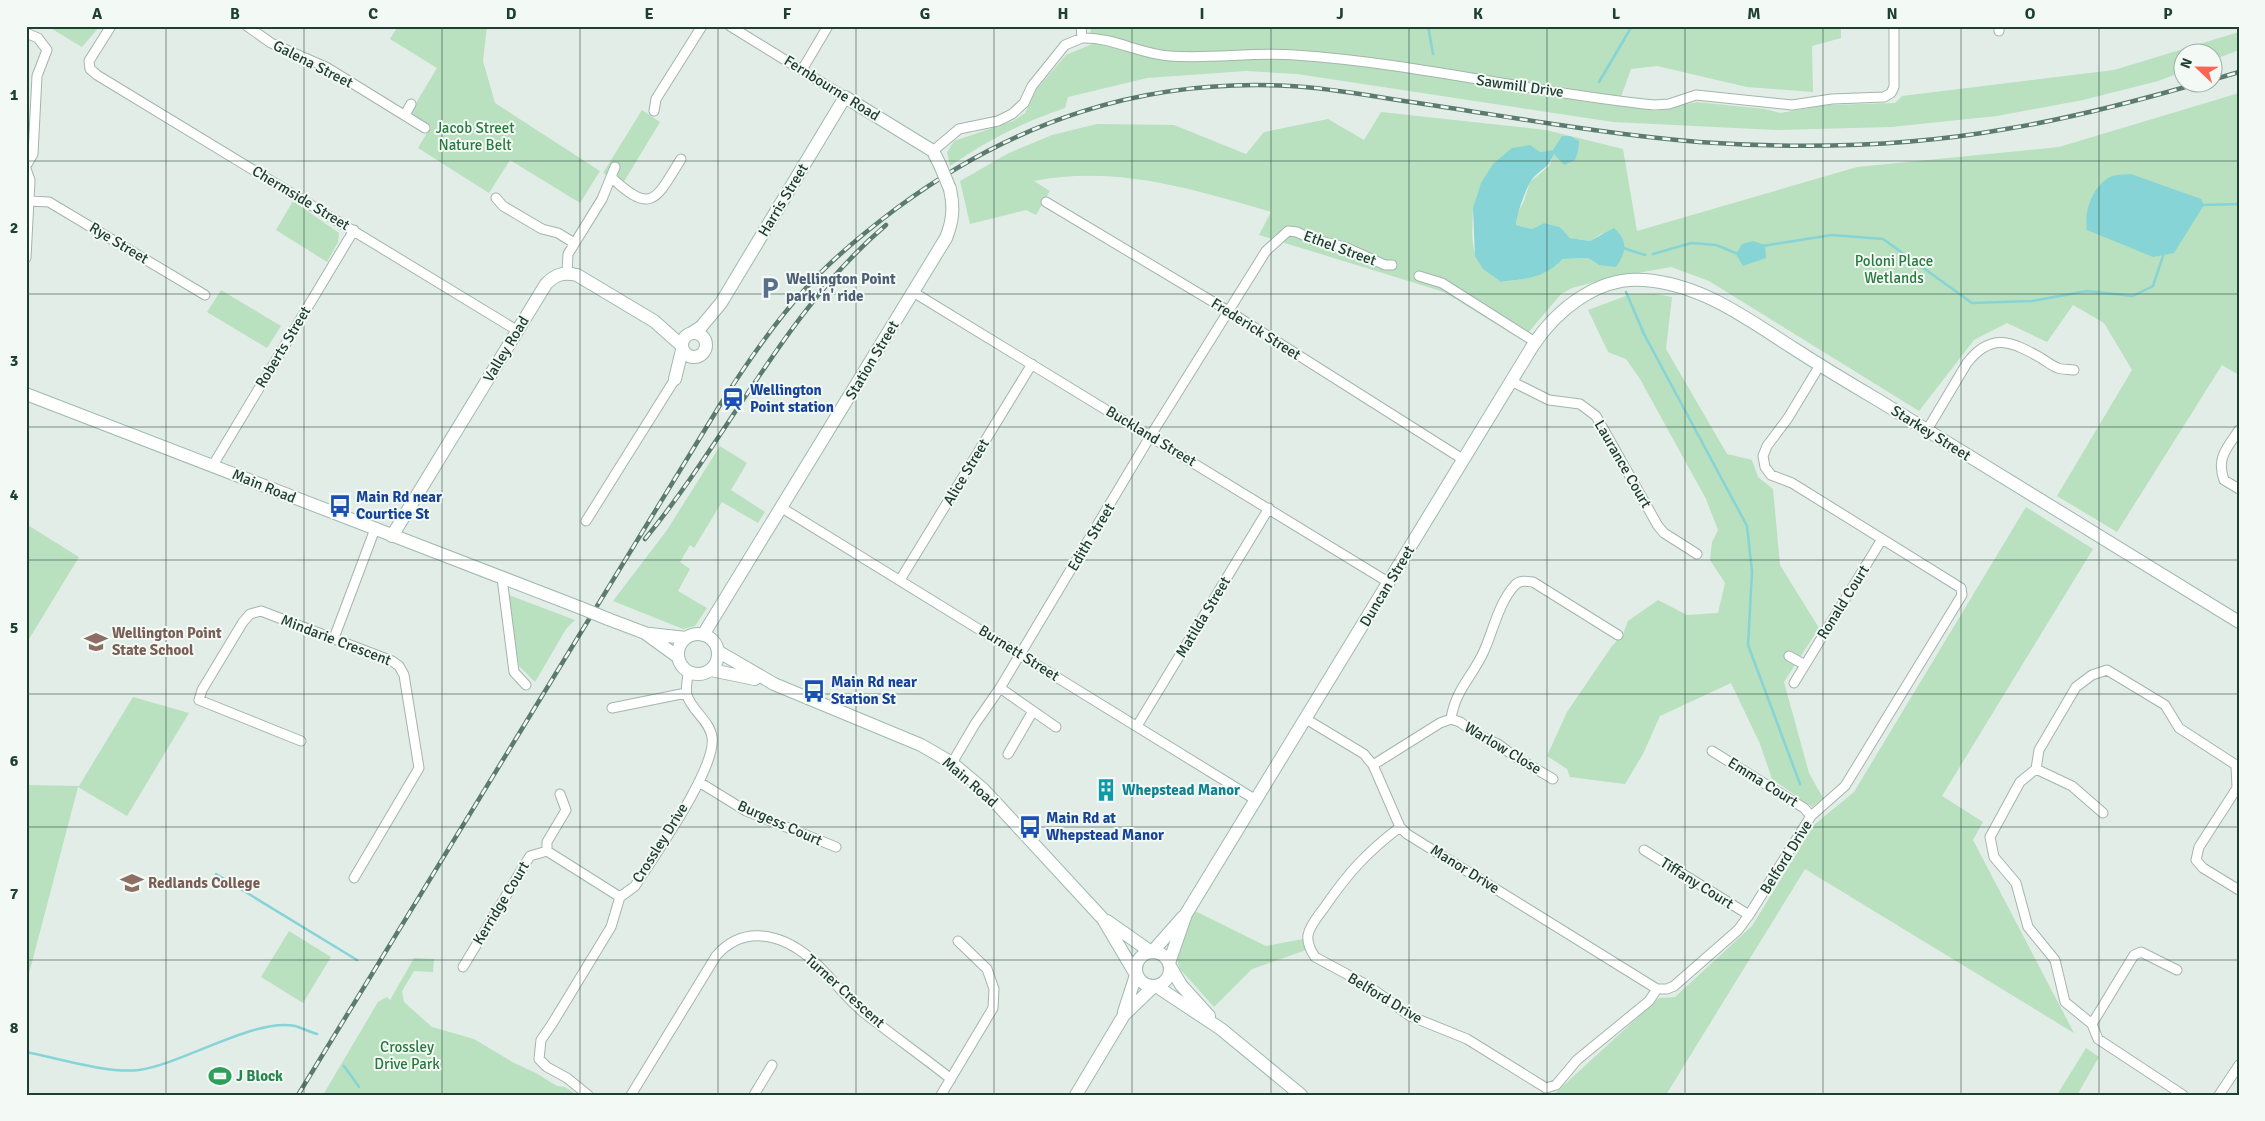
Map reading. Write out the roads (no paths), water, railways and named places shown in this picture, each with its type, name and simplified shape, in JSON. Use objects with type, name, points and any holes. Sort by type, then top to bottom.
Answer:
[{"type":"street","name":"Chermside Street","points":[[111,26],[89,61],[90,68],[97,75],[518,331]]},
{"type":"street","name":"Galena Street","points":[[247,26],[271,43],[326,67],[425,128]]},
{"type":"street","points":[[654,112],[656,99],[702,26]]},
{"type":"street","name":"Fernbourne Road","points":[[730,26],[933,151]]},
{"type":"street","points":[[802,70],[828,26]]},
{"type":"street","points":[[933,151],[959,129],[998,121],[1012,114],[1024,104],[1032,86],[1065,45],[1082,38],[1081,26]]},
{"type":"street","name":"Sawmill Drive","points":[[1082,38],[1105,38],[1138,50],[1170,56],[1237,53],[1295,55],[1382,65],[1645,104],[1669,104],[1696,95],[1792,105],[1832,99],[1884,97],[1891,93],[1894,87],[1894,26]]},
{"type":"street","points":[[26,32],[38,38],[47,50],[36,76],[33,154],[26,168],[30,180],[26,258]]},
{"type":"street","name":"Harris Street","points":[[691,333],[701,327],[721,303],[845,97]]},
{"type":"street","points":[[405,115],[411,104]]},
{"type":"street","name":"Station Street","points":[[703,635],[946,238],[952,224],[953,203],[950,189],[933,151]]},
{"type":"street","points":[[611,177],[632,195],[642,200],[653,199],[659,194],[681,159]]},
{"type":"street","points":[[615,168],[602,199],[568,254],[567,273],[577,275],[654,321],[682,347],[688,356],[695,357]]},
{"type":"street","points":[[496,198],[503,206],[542,229],[558,233],[574,243]]},
{"type":"street","name":"Rye Street","points":[[29,201],[49,202],[205,295]]},
{"type":"street","name":"Frederick Street","points":[[1046,202],[1230,312],[1464,460]]},
{"type":"street","name":"Roberts Street","points":[[213,465],[354,230]]},
{"type":"street","name":"Ethel Street","points":[[1230,312],[1266,251],[1288,232],[1297,232],[1311,239],[1345,247],[1385,265],[1392,265]]},
{"type":"street","name":"Valley Road","points":[[392,536],[546,284],[555,275],[567,273]]},
{"type":"street","points":[[1419,276],[1442,284],[1535,342]]},
{"type":"street","name":"Starkey Street","points":[[1612,284],[1642,279],[1689,288],[1748,318],[1820,365],[2239,622]]},
{"type":"street","name":"Duncan Street","points":[[1152,952],[1186,914],[1535,342],[1559,314],[1576,300],[1598,288],[1612,284]]},
{"type":"street","name":"Buckland Street","points":[[913,292],[1152,435],[1388,582]]},
{"type":"street","name":"Harris Street","points":[[706,343],[721,303]]},
{"type":"street","name":"Edith Street","points":[[952,763],[1021,654],[1152,435],[1230,312]]},
{"type":"street","points":[[586,521],[675,378],[695,357],[703,352],[706,343],[701,335],[654,321]]},
{"type":"street","points":[[675,378],[683,338],[691,333]]},
{"type":"street","points":[[1927,430],[1967,363],[1987,344],[2002,341],[2018,346],[2058,368],[2074,370]]},
{"type":"street","name":"Alice Street","points":[[900,580],[1032,364]]},
{"type":"street","name":"Belford Drive","points":[[1400,827],[1369,851],[1347,875],[1313,924],[1308,936],[1310,950],[1315,957],[1367,986],[1410,1016],[1467,1039],[1546,1088],[1556,1085],[1577,1060],[1649,1000],[1657,989],[1667,990],[1674,986],[1738,930],[1749,916],[1811,816],[1846,786],[1962,595],[1961,588],[1792,483],[1772,475],[1765,467],[1763,456],[1767,446],[1788,418],[1820,365]]},
{"type":"street","name":"Laurance Court","points":[[1511,381],[1549,400],[1580,404],[1596,416],[1658,526],[1664,533],[1697,554]]},
{"type":"street","name":"Main Road","points":[[26,394],[645,633],[678,657],[680,663],[688,672],[700,675],[711,670],[734,673],[774,684],[921,745],[952,763],[983,789],[1103,919],[1136,974]]},
{"type":"street","points":[[2239,430],[2223,455],[2219,468],[2224,480],[2239,489]]},
{"type":"street","name":"Burnett Street","points":[[782,508],[1256,800]]},
{"type":"street","name":"Matilda Street","points":[[1138,726],[1270,508]]},
{"type":"street","points":[[334,638],[375,529]]},
{"type":"street","name":"Ronald Court","points":[[1794,683],[1882,540]]},
{"type":"street","points":[[502,578],[514,672],[526,685]]},
{"type":"street","points":[[1373,765],[1440,723],[1451,719],[1458,694],[1484,652],[1494,622],[1515,584],[1523,581],[1533,582],[1618,635]]},
{"type":"street","name":"Mindarie Crescent","points":[[301,741],[210,707],[199,700],[202,690],[242,622],[250,614],[261,611],[334,638],[399,666],[404,674],[419,768],[354,878]]},
{"type":"street","name":"Main Road","points":[[645,633],[686,638],[697,634],[703,635],[714,641],[718,652],[774,684]]},
{"type":"street","points":[[678,657],[681,643],[686,638]]},
{"type":"street","points":[[711,670],[716,665],[718,652]]},
{"type":"street","points":[[1790,656],[1804,665]]},
{"type":"street","points":[[2183,1095],[2098,1039],[2092,1024],[2065,1002],[2055,960],[2028,927],[2016,883],[1994,857],[1990,837],[2020,782],[2036,769],[2039,750],[2076,687],[2092,675],[2107,670],[2165,705],[2179,728],[2238,764],[2237,788],[2199,847],[2196,860],[2203,868],[2239,890]]},
{"type":"street","points":[[612,708],[686,693],[688,672]]},
{"type":"street","points":[[1000,688],[1056,727]]},
{"type":"street","name":"Crossley Drive","points":[[588,1095],[567,1078],[547,1067],[539,1059],[538,1050],[541,1040],[611,927],[620,897],[635,886],[699,782],[713,749],[712,735],[686,693]]},
{"type":"street","points":[[1008,754],[1033,711]]},
{"type":"street","points":[[1306,719],[1364,754],[1373,765],[1400,827]]},
{"type":"street","name":"Warlow Close","points":[[1451,719],[1460,722],[1478,735],[1498,744],[1514,756],[1553,779]]},
{"type":"street","name":"Emma Court","points":[[1712,751],[1804,808],[1811,816]]},
{"type":"street","points":[[2036,769],[2072,786],[2103,814]]},
{"type":"street","name":"Burgess Court","points":[[699,782],[746,811],[836,847]]},
{"type":"street","name":"Kerridge Court","points":[[463,967],[530,856],[547,851],[548,842],[566,810],[560,794]]},
{"type":"street","name":"Manor Drive","points":[[1400,827],[1416,839],[1657,989]]},
{"type":"street","name":"Tiffany Court","points":[[1644,850],[1749,916]]},
{"type":"street","points":[[547,851],[620,897]]},
{"type":"street","name":"Duncan Street","points":[[1169,964],[1186,914]]},
{"type":"street","name":"Main Road","points":[[1103,919],[1152,952]]},
{"type":"street","name":"Turner Crescent","points":[[631,1095],[716,956],[726,944],[741,936],[763,935],[790,946],[809,957],[862,1010],[951,1078]]},
{"type":"street","points":[[941,1095],[993,1008],[994,988],[987,969],[958,942]]},
{"type":"street","points":[[1076,1095],[1124,1015],[1136,974],[1138,960],[1144,954],[1152,952],[1161,954],[1181,985],[1221,1029]]},
{"type":"street","points":[[2092,1024],[2134,955],[2141,952],[2177,970]]},
{"type":"street","points":[[1124,1015],[1154,986],[1167,979],[1169,964]]},
{"type":"street","points":[[1136,974],[1142,983],[1154,986],[1221,1029],[1301,1095]]},
{"type":"street","points":[[754,1095],[772,1065]]},
{"type":"street","points":[[2219,1095],[2239,1065]]},
{"type":"water","points":[[1562,136],[1570,136],[1579,141],[1575,160],[1564,165],[1554,154],[1549,164],[1534,177],[1529,185],[1519,209],[1516,225],[1532,229],[1544,223],[1560,227],[1570,238],[1590,241],[1614,228],[1624,242],[1622,256],[1616,267],[1599,265],[1588,258],[1563,259],[1542,274],[1501,282],[1483,269],[1475,256],[1473,208],[1481,183],[1493,164],[1512,148],[1530,145],[1540,152],[1553,150]]},
{"type":"water","points":[[2131,174],[2201,199],[2204,205],[2174,253],[2153,257],[2087,230],[2088,208],[2098,187],[2112,176]]},
{"type":"water","points":[[1753,241],[1765,245],[1766,258],[1743,266],[1736,254],[1742,244]]},
{"type":"waterway","points":[[1428,26],[1433,54]]},
{"type":"waterway","points":[[1599,82],[1632,26]]},
{"type":"waterway","points":[[2203,205],[2239,204]]},
{"type":"waterway","points":[[1762,246],[1832,235],[1883,239],[1972,303],[2032,301],[2087,291],[2133,296],[2153,286],[2164,253]]},
{"type":"waterway","points":[[1653,254],[1691,243],[1716,245],[1738,254]]},
{"type":"waterway","points":[[1623,248],[1645,255]]},
{"type":"waterway","points":[[1626,292],[1644,334],[1747,526],[1752,572],[1748,645],[1800,784]]},
{"type":"waterway","points":[[216,874],[357,960]]},
{"type":"waterway","points":[[26,1052],[98,1068],[127,1071],[156,1066],[240,1034],[261,1028],[279,1025],[295,1026],[317,1034]]},
{"type":"waterway","points":[[344,1066],[359,1087]]},
{"type":"railway","points":[[2222,77],[2239,72]]},
{"type":"railway","points":[[298,1095],[720,405],[760,345],[806,288],[827,266],[873,226],[942,177],[988,151],[1034,129],[1083,111],[1132,98],[1183,89],[1236,85],[1290,86],[1335,90],[1663,139],[1737,144],[1814,146],[1892,143],[1968,135],[2056,120],[2172,91]]},
{"type":"railway","points":[[645,539],[675,500],[759,376],[817,296],[850,259],[886,225]]},
{"type":"place","name":"Wellington Point park 'n' ride","points":[[770,288]]},
{"type":"place","name":"Wellington Point station","points":[[733,399]]},
{"type":"place","name":"Main Rd near Courtice St","points":[[340,506]]},
{"type":"place","name":"Wellington Point State School","points":[[96,642]]},
{"type":"place","name":"Main Rd near Station St","points":[[814,691]]},
{"type":"place","name":"Whepstead Manor","points":[[1106,790]]},
{"type":"place","name":"Main Rd at Whepstead Manor","points":[[1030,827]]},
{"type":"place","name":"Redlands College","points":[[132,883]]},
{"type":"place","name":"J Block","points":[[220,1076]]},
{"type":"park label","name":"Jacob Street Nature Belt","points":[[475,136]]},
{"type":"park label","name":"Poloni Place Wetlands","points":[[1894,270]]},
{"type":"park label","name":"Crossley Drive Park","points":[[407,1056]]}]
